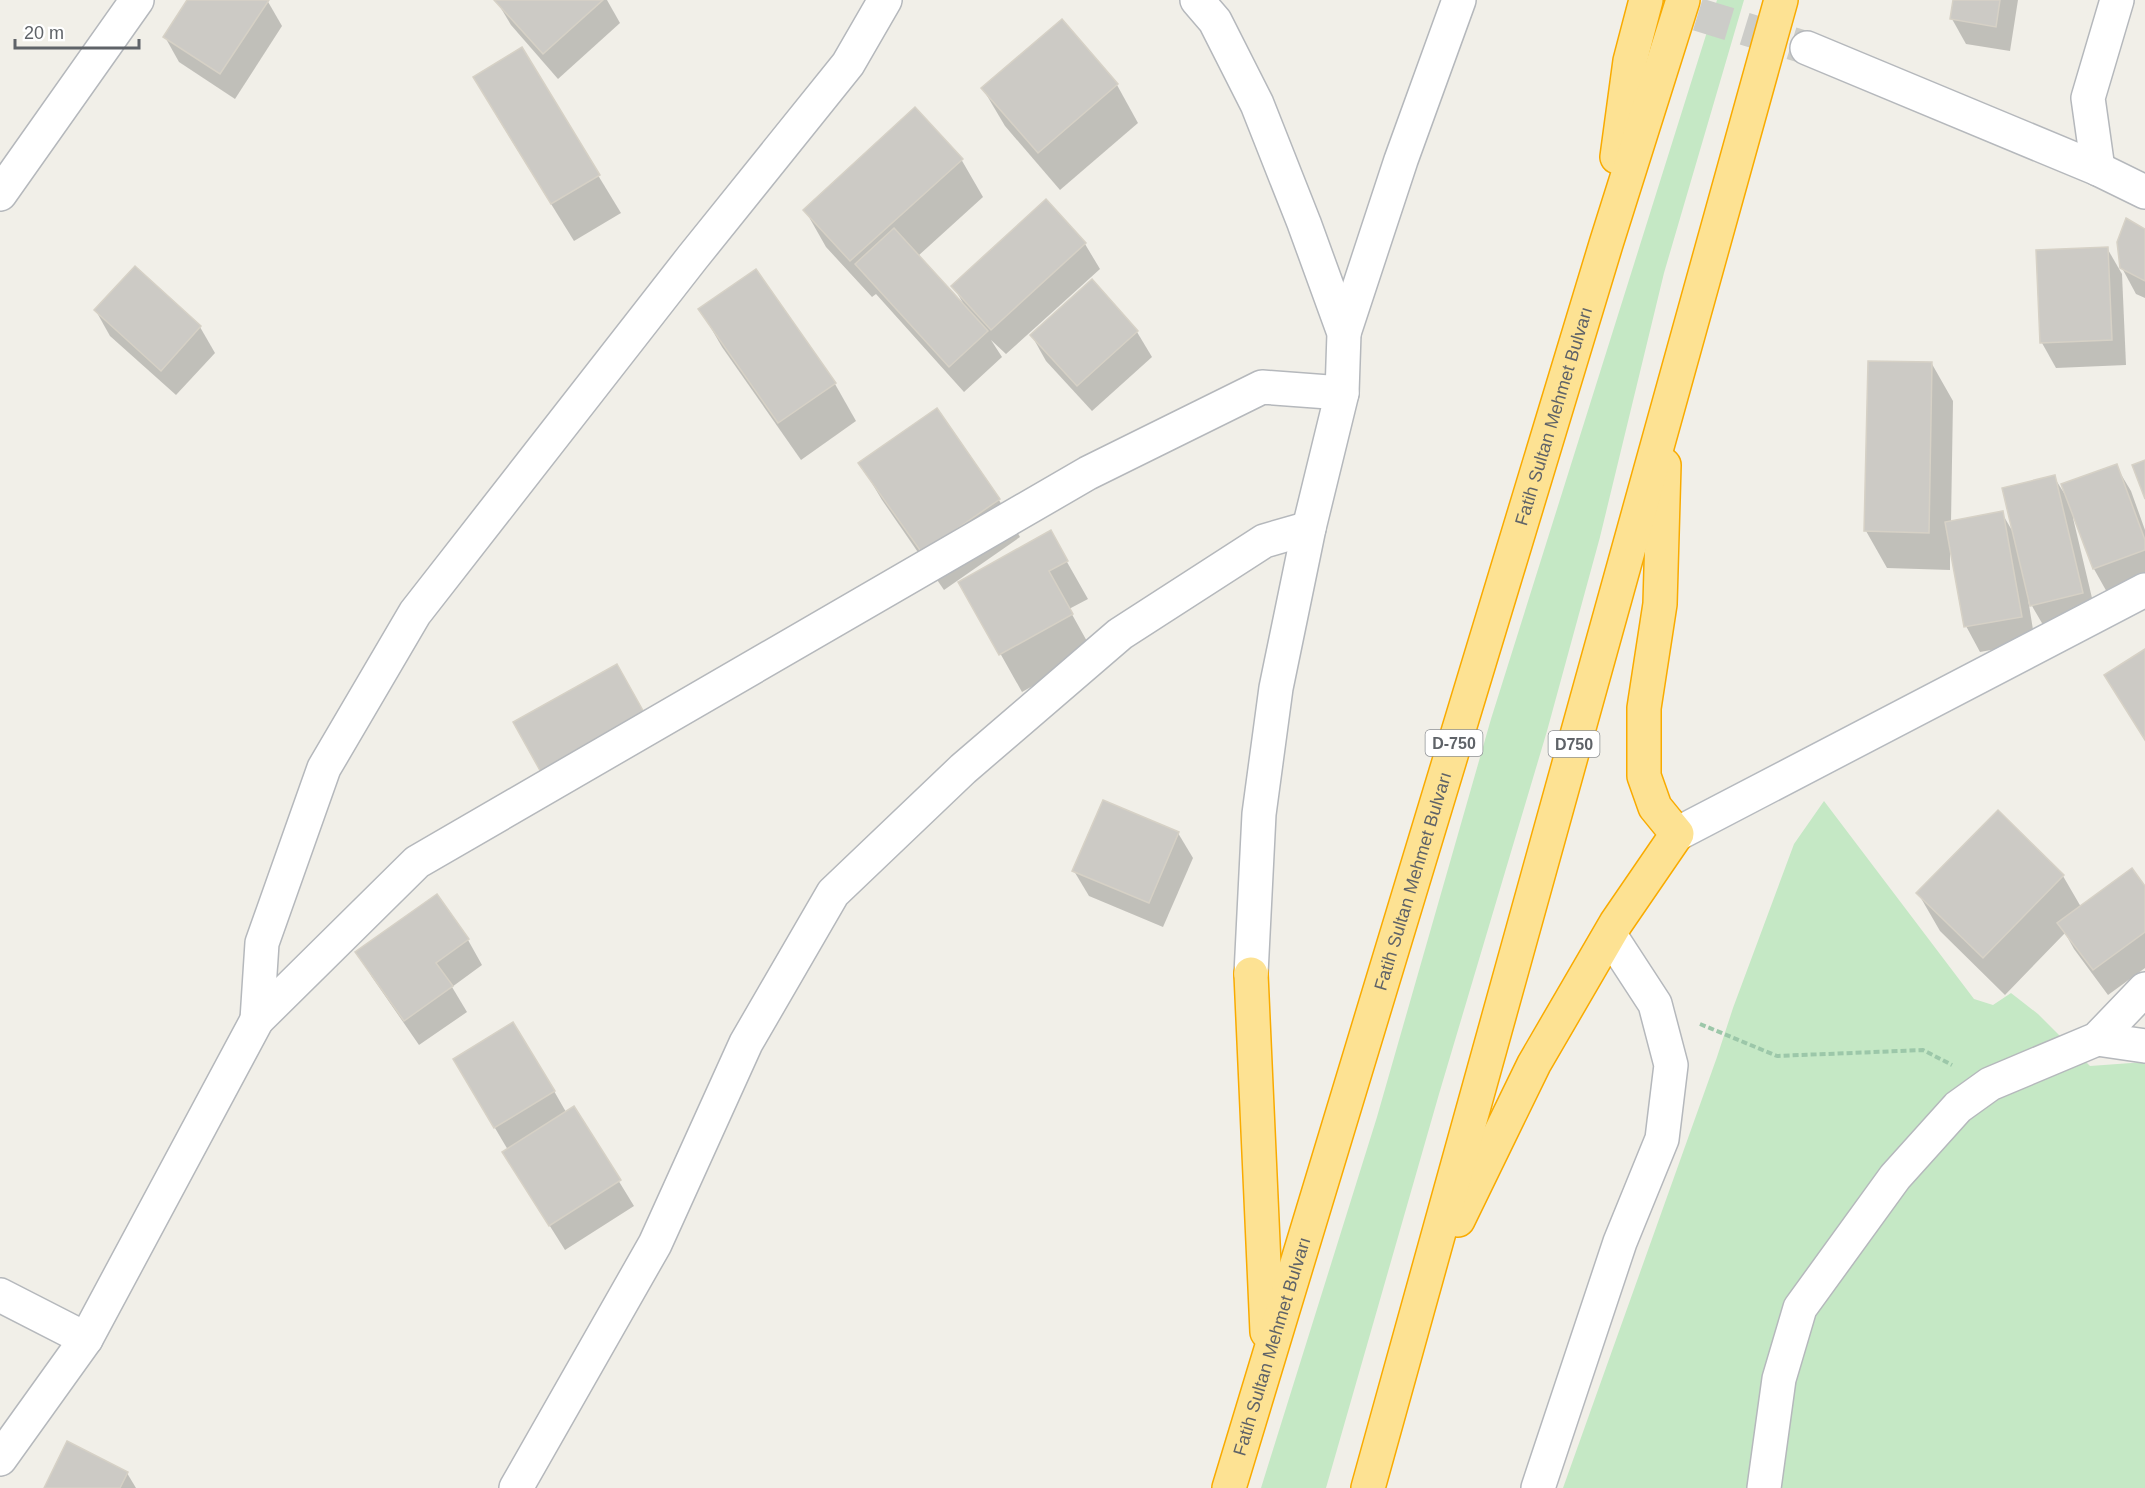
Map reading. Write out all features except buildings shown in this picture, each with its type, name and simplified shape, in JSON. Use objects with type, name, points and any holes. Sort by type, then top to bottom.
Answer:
[{"type":"highway","points":[[1606,244],[1630,61],[1646,0]]},
{"type":"highway","name":"Fatih Sultan Mehmet Bulvarı","points":[[1229,1488],[1606,244],[1683,0]]},
{"type":"highway","name":"D750","points":[[1368,1488],[1781,0]]},
{"type":"highway","points":[[1422,1291],[1534,1064],[1610,934],[1677,834],[1654,807],[1644,776],[1644,708],[1660,604],[1665,417]]},
{"type":"highway","points":[[1251,974],[1268,1356]]},
{"type":"street","points":[[0,194],[137,0]]},
{"type":"street","points":[[257,1020],[262,943],[324,768],[416,613],[692,258],[848,64],[885,0]]},
{"type":"street","points":[[1197,0],[1215,21],[1257,104],[1344,333]]},
{"type":"street","points":[[1251,974],[1259,814],[1276,688],[1309,528],[1342,393],[1344,333],[1401,160],[1459,0]]},
{"type":"street","points":[[2098,169],[2088,98],[2117,0]]},
{"type":"street","points":[[1807,48],[2098,169],[2145,192]]},
{"type":"street","points":[[0,1459],[86,1339],[257,1020],[417,862],[1089,473],[1262,387],[1342,393]]},
{"type":"street","points":[[516,1488],[655,1244],[746,1043],[832,893],[963,769],[1120,634],[1264,542],[1309,528]]},
{"type":"street","points":[[1677,834],[2145,590]]},
{"type":"street","points":[[1538,1488],[1620,1242],[1662,1139],[1671,1065],[1655,1004],[1610,934]]},
{"type":"street","points":[[1764,1488],[1779,1379],[1800,1308],[1895,1177],[1958,1107],[1990,1084],[2097,1039],[2145,989]]},
{"type":"street","points":[[2097,1039],[2145,1046]]},
{"type":"street","points":[[0,1295],[86,1339]]},
{"type":"path","points":[[1655,1004],[1778,1056],[1923,1050],[1990,1084]]},
{"type":"green space","points":[[1717,0],[1744,0],[1664,273],[1600,537],[1547,731],[1439,1094],[1326,1488],[1261,1488],[1377,1117],[1491,719]]},
{"type":"green space","points":[[1824,801],[1974,999],[1993,1005],[2011,993],[2038,1014],[2090,1066],[2145,1062],[2145,1488],[1563,1488],[1733,1008],[1794,844]]},
{"type":"tunnel","points":[[1651,0],[1807,48]]}]
